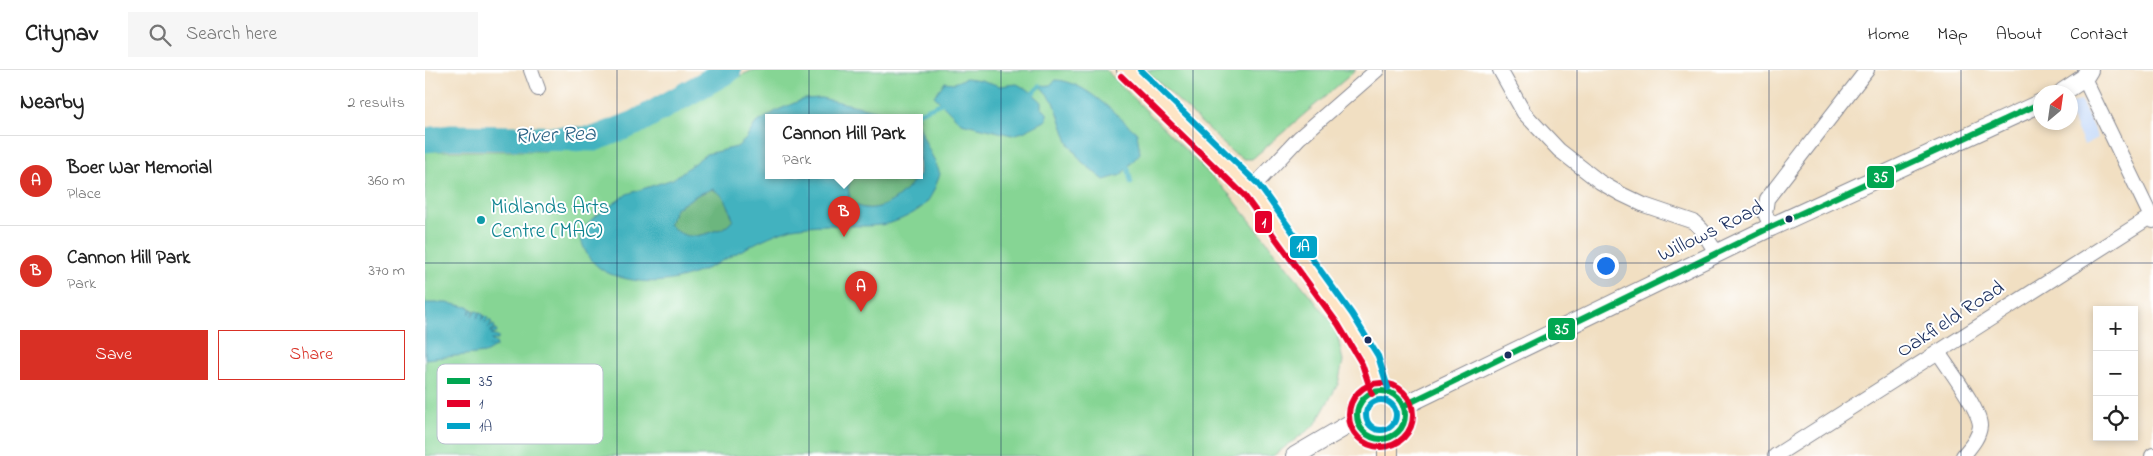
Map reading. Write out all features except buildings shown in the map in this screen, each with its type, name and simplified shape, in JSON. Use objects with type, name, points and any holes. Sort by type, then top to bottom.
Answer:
[{"type":"main road","points":[[1127,70],[1251,188],[1345,319],[1370,360],[1380,391]]},
{"type":"main road","points":[[1380,391],[1392,394],[1398,398],[1405,414],[1401,427],[1388,447],[1380,439],[1371,437],[1365,432],[1358,419],[1360,404],[1365,397],[1380,391]]},
{"type":"street","points":[[531,70],[538,89]]},
{"type":"street","points":[[1251,188],[1299,138],[1377,70]]},
{"type":"street","points":[[1500,70],[1525,113],[1559,150],[1600,182],[1621,194],[1644,205],[1694,222],[1702,230],[1717,254]]},
{"type":"street","points":[[1771,227],[1765,213],[1767,199],[1867,70]]},
{"type":"street","points":[[2072,85],[2086,74],[2151,219]]},
{"type":"street","name":"Willows Road","points":[[1403,406],[1771,227],[2033,107]]},
{"type":"street","name":"Oakfield Road","points":[[1775,456],[2151,219]]},
{"type":"street","points":[[1938,352],[1975,410],[1980,424],[1979,433],[1963,456]]},
{"type":"street","points":[[1295,456],[1358,419]]},
{"type":"shaded area","points":[[2081,101],[2098,138],[2084,145],[2077,130],[2078,102]]},
{"type":"green space","points":[[753,70],[1106,70],[1229,194],[1336,328],[1343,361],[1338,384],[1315,425],[1273,456],[425,456],[425,151],[545,151],[611,140],[667,109]]},
{"type":"green space","points":[[1146,70],[1356,70],[1252,159],[1244,159],[1232,152]]},
{"type":"green space","points":[[851,179],[915,179],[902,194],[888,204],[873,208],[861,207],[850,202],[848,187]]},
{"type":"green space","points":[[712,189],[721,194],[728,206],[733,220],[727,226],[692,237],[679,233],[669,224],[675,209],[697,195]]},
{"type":"water","points":[[966,78],[1000,86],[1017,84],[1030,91],[1042,102],[1042,108],[1047,113],[1047,120],[1023,132],[1012,135],[961,123],[934,96],[945,82],[954,83]]},
{"type":"water","points":[[1056,80],[1078,86],[1089,92],[1137,133],[1140,153],[1121,175],[1104,180],[1081,161],[1068,142],[1054,102],[1040,86],[1050,85]]},
{"type":"water","points":[[821,98],[893,114],[771,114],[804,99]]},
{"type":"water","points":[[765,118],[765,179],[851,179],[848,187],[850,202],[863,208],[881,207],[902,194],[915,179],[923,179],[923,136],[940,174],[933,192],[925,204],[908,216],[896,221],[871,226],[817,225],[789,229],[685,277],[664,281],[641,281],[616,276],[602,270],[587,255],[580,233],[592,219],[627,194],[673,179],[706,154],[737,147],[746,139],[755,124]],"holes":[[[712,189],[721,194],[733,220],[722,229],[697,236],[687,236],[678,232],[669,224],[675,209],[697,195]]]},
{"type":"water","points":[[425,303],[447,303],[468,307],[471,308],[469,314],[472,309],[474,310],[472,316],[476,311],[479,312],[477,318],[480,313],[484,315],[481,321],[485,316],[488,318],[485,323],[490,320],[492,323],[488,328],[494,325],[495,328],[490,332],[496,330],[497,333],[491,335],[498,337],[498,340],[491,340],[497,344],[496,347],[489,345],[495,347],[485,353],[425,359]]},
{"type":"waterway","name":"River Rea","points":[[425,140],[452,137],[594,139],[635,123],[729,70]]},
{"type":"waterway","points":[[1033,93],[1040,86]]},
{"type":"waterway","points":[[918,113],[942,103]]},
{"type":"waterway","points":[[1128,168],[1131,183]]},
{"type":"transit line","name":"1A","points":[[1140,70],[1258,184],[1352,314],[1378,356],[1388,388]]},
{"type":"transit line","name":"1","points":[[1121,76],[1244,195],[1338,324],[1362,364],[1372,394]]},
{"type":"transit line","name":"35","points":[[1403,406],[1771,227],[2033,107]]},
{"type":"transit line","name":"1","points":[[1375,383],[1387,383],[1404,392],[1411,403],[1413,415],[1411,427],[1404,438],[1387,447],[1375,447],[1363,442],[1354,433],[1349,421],[1349,409],[1354,397],[1363,388],[1375,383]]},
{"type":"transit line","name":"35","points":[[1381,391],[1390,393],[1398,398],[1403,406],[1405,415],[1403,424],[1398,432],[1390,437],[1381,439],[1372,437],[1364,432],[1359,424],[1357,415],[1359,406],[1364,398],[1372,393],[1381,391]]},
{"type":"transit line","name":"1A","points":[[1381,400],[1392,404],[1396,415],[1392,426],[1381,430],[1370,426],[1366,415],[1370,404],[1381,400]]},
{"type":"place","name":"Midlands Arts Centre (MAC)","points":[[481,220]]},
{"type":"place","name":"Cannon Hill Park","points":[[844,237]]},
{"type":"place","name":"Boer War Memorial","points":[[861,312]]}]
